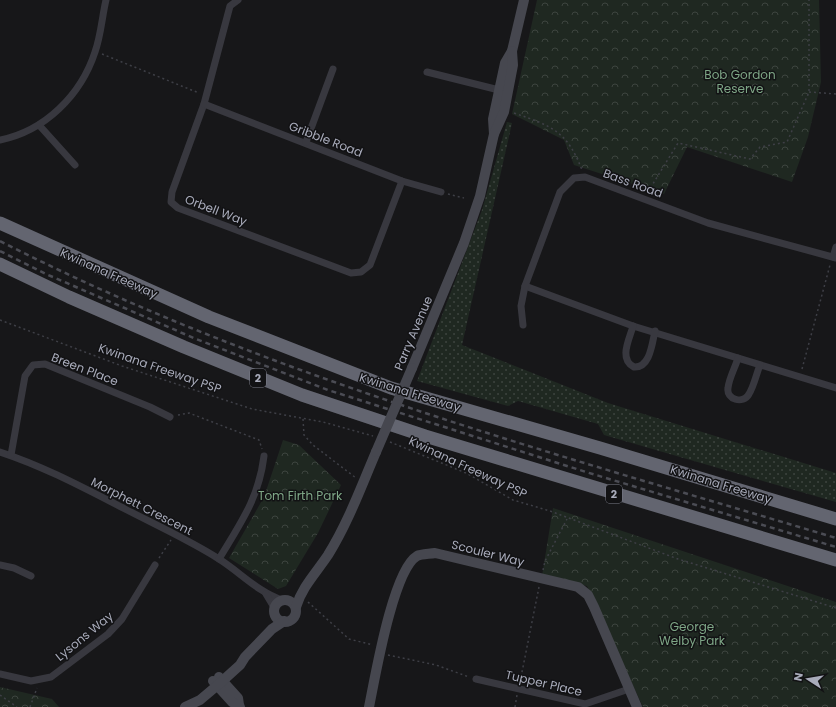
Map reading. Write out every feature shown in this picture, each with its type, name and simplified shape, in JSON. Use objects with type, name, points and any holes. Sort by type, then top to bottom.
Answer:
[{"type":"highway","name":"Kwinana Freeway","points":[[0,223],[91,266],[209,317],[391,388],[593,445],[836,519]]},
{"type":"highway","name":"2","points":[[0,264],[69,297],[302,395],[439,441],[836,560]]},
{"type":"main road","name":"Parry Avenue","points":[[278,615],[294,618],[299,595],[328,555],[352,509],[464,243],[480,196],[494,134],[504,112],[505,63],[512,51],[524,0]]},
{"type":"main road","name":"Parry Avenue","points":[[494,134],[493,119],[504,91]]},
{"type":"main road","name":"Scouler Way","points":[[369,707],[381,647],[400,581],[407,566],[417,556],[435,553],[578,587],[588,595],[637,707]]},
{"type":"main road","name":"Parry Avenue","points":[[188,705],[200,700],[236,661],[245,657],[272,629],[278,615],[277,604],[299,595]]},
{"type":"main road","points":[[285,600],[292,602],[296,607]]},
{"type":"main road","points":[[218,681],[238,698],[239,706]]},
{"type":"street","points":[[0,140],[14,137],[39,125],[55,113],[70,97],[84,76],[95,51],[106,0]]},
{"type":"street","name":"Orbell Way","points":[[238,0],[230,6],[204,104],[172,192],[170,202],[178,208],[351,273],[361,272],[370,265],[402,181]]},
{"type":"street","points":[[306,142],[333,69]]},
{"type":"street","points":[[427,72],[504,91]]},
{"type":"street","name":"Gribble Road","points":[[204,104],[306,142],[402,181],[441,192]]},
{"type":"street","points":[[39,125],[75,165]]},
{"type":"street","name":"Bass Road","points":[[523,325],[521,306],[524,286],[560,192],[574,178],[585,177],[708,223],[834,258]]},
{"type":"street","points":[[834,258],[836,247]]},
{"type":"street","points":[[524,286],[633,326],[655,331],[836,388]]},
{"type":"street","points":[[633,326],[625,355],[627,362],[634,367],[641,366],[647,361],[655,331]]},
{"type":"street","points":[[738,358],[728,388],[730,395],[736,400],[743,399],[749,394],[760,365]]},
{"type":"street","name":"Breen Place","points":[[11,456],[25,376],[33,365],[45,364],[150,406],[170,417]]},
{"type":"street","name":"Morphett Crescent","points":[[0,452],[78,485],[219,559],[266,594],[285,600]]},
{"type":"street","points":[[219,559],[254,499],[262,475],[264,456]]},
{"type":"street","points":[[0,565],[14,568],[31,576]]},
{"type":"street","name":"Lysons Way","points":[[38,681],[51,677],[108,634],[122,619],[155,566]]},
{"type":"street","name":"Morphett Crescent","points":[[266,594],[278,615]]},
{"type":"street","points":[[0,674],[38,681]]},
{"type":"street","name":"Tupper Place","points":[[476,679],[585,704],[629,689]]},
{"type":"path","points":[[644,199],[678,144],[750,159],[760,147],[787,142],[809,92],[809,0]]},
{"type":"path","points":[[95,51],[206,96]]},
{"type":"path","points":[[809,92],[836,94]]},
{"type":"path","points":[[504,112],[506,110],[541,123],[564,136],[571,145],[585,177]]},
{"type":"path","points":[[441,192],[464,198]]},
{"type":"path","points":[[800,377],[834,258]]},
{"type":"path","name":"Kwinana Freeway PSP","points":[[0,320],[122,366],[252,409],[353,429],[379,438]]},
{"type":"path","points":[[170,417],[189,413],[260,440],[264,456]]},
{"type":"path","points":[[303,419],[304,435],[313,446],[356,478]]},
{"type":"path","name":"Kwinana Freeway PSP","points":[[385,440],[466,473],[513,500],[550,511],[567,519],[678,559],[836,608]]},
{"type":"path","points":[[515,707],[545,561],[567,519]]},
{"type":"path","points":[[155,566],[174,535]]},
{"type":"path","points":[[299,595],[349,639],[381,647],[385,655],[436,666],[476,679]]},
{"type":"path","points":[[30,707],[38,681]]},
{"type":"path","points":[[0,695],[17,707]]},
{"type":"green space","name":"Bob Gordon Reserve","points":[[537,0],[819,0],[821,82],[808,137],[792,182],[687,147],[664,194],[574,165],[564,140],[512,114]]},
{"type":"green space","points":[[507,122],[512,123],[462,345],[608,403],[836,473],[836,502],[604,435],[598,424],[518,401],[508,406],[417,381],[482,210]]},
{"type":"green space","name":"Tom Firth Park","points":[[283,440],[299,445],[341,485],[318,533],[286,586],[278,589],[229,558],[264,497]]},
{"type":"green space","name":"George Welby Park","points":[[553,508],[836,602],[836,707],[643,707],[587,586],[542,576]]},
{"type":"green space","points":[[0,687],[52,699],[59,707],[0,707]]},
{"type":"railway","points":[[0,241],[100,289],[202,332],[306,372],[517,442],[836,538]]},
{"type":"railway","points":[[0,251],[46,274],[196,339],[328,390],[586,472],[836,547]]}]
